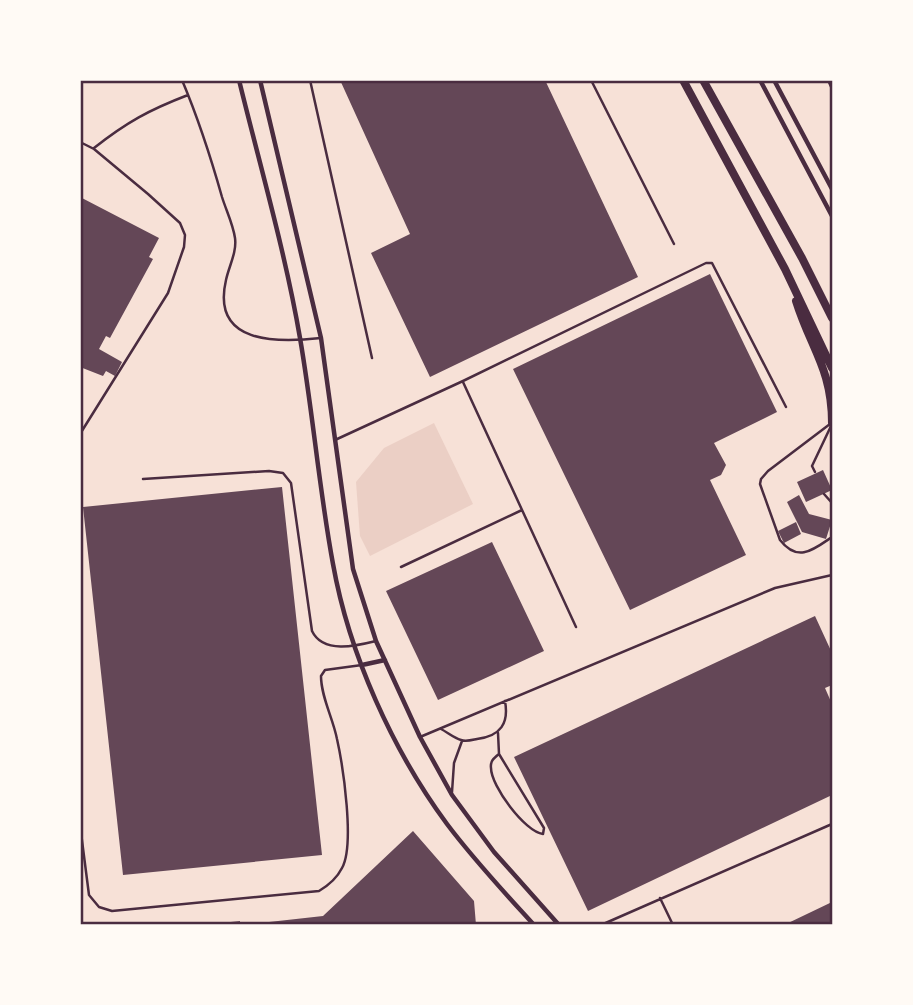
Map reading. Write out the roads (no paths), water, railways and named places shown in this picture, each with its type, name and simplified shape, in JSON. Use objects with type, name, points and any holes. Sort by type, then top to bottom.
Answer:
[{"type":"highway","points":[[682,80],[785,269],[832,368]]},
{"type":"highway","points":[[704,80],[832,318]]},
{"type":"highway","points":[[785,269],[800,316],[827,375],[832,397],[832,423]]},
{"type":"street","points":[[239,80],[287,272],[300,340],[333,566],[355,647],[395,737],[447,823],[534,925]]},
{"type":"street","points":[[260,80],[321,338],[353,569],[376,641],[420,737],[452,795],[494,852],[559,925]]},
{"type":"street","points":[[760,80],[832,216]]},
{"type":"street","points":[[774,80],[832,189]]},
{"type":"street","points":[[362,665],[385,660]]},
{"type":"lane","points":[[181,80],[235,239],[222,304],[229,320],[240,330],[259,338],[321,338]]},
{"type":"lane","points":[[310,80],[372,358]]},
{"type":"lane","points":[[591,80],[674,244]]},
{"type":"lane","points":[[828,80],[832,89]]},
{"type":"lane","points":[[94,149],[124,124],[149,110],[188,95]]},
{"type":"lane","points":[[80,142],[94,149],[180,223],[185,235],[184,247],[168,293],[80,434]]},
{"type":"lane","points":[[335,440],[712,262],[786,407]]},
{"type":"lane","points":[[463,381],[576,627]]},
{"type":"lane","points":[[815,472],[812,466],[832,423]]},
{"type":"lane","points":[[832,423],[768,471],[760,484],[780,540],[786,547],[802,553],[808,552],[832,537]]},
{"type":"lane","points":[[143,479],[269,471],[283,473],[291,483],[312,631],[316,639],[322,644],[355,647],[376,641]]},
{"type":"lane","points":[[824,494],[832,503]]},
{"type":"lane","points":[[401,567],[522,510]]},
{"type":"lane","points":[[420,737],[775,588],[832,575]]},
{"type":"lane","points":[[80,825],[89,895],[99,907],[112,911],[319,891],[328,886],[344,866],[347,851],[346,792],[337,738],[321,676],[325,670],[362,665]]},
{"type":"lane","points":[[441,729],[463,741],[498,733],[508,715],[505,701]]},
{"type":"lane","points":[[498,733],[499,754],[544,828],[543,834],[536,833],[524,822],[497,787],[491,763],[499,754]]},
{"type":"lane","points":[[452,795],[454,763],[463,741]]},
{"type":"lane","points":[[601,925],[832,824]]},
{"type":"lane","points":[[660,898],[673,925]]}]
